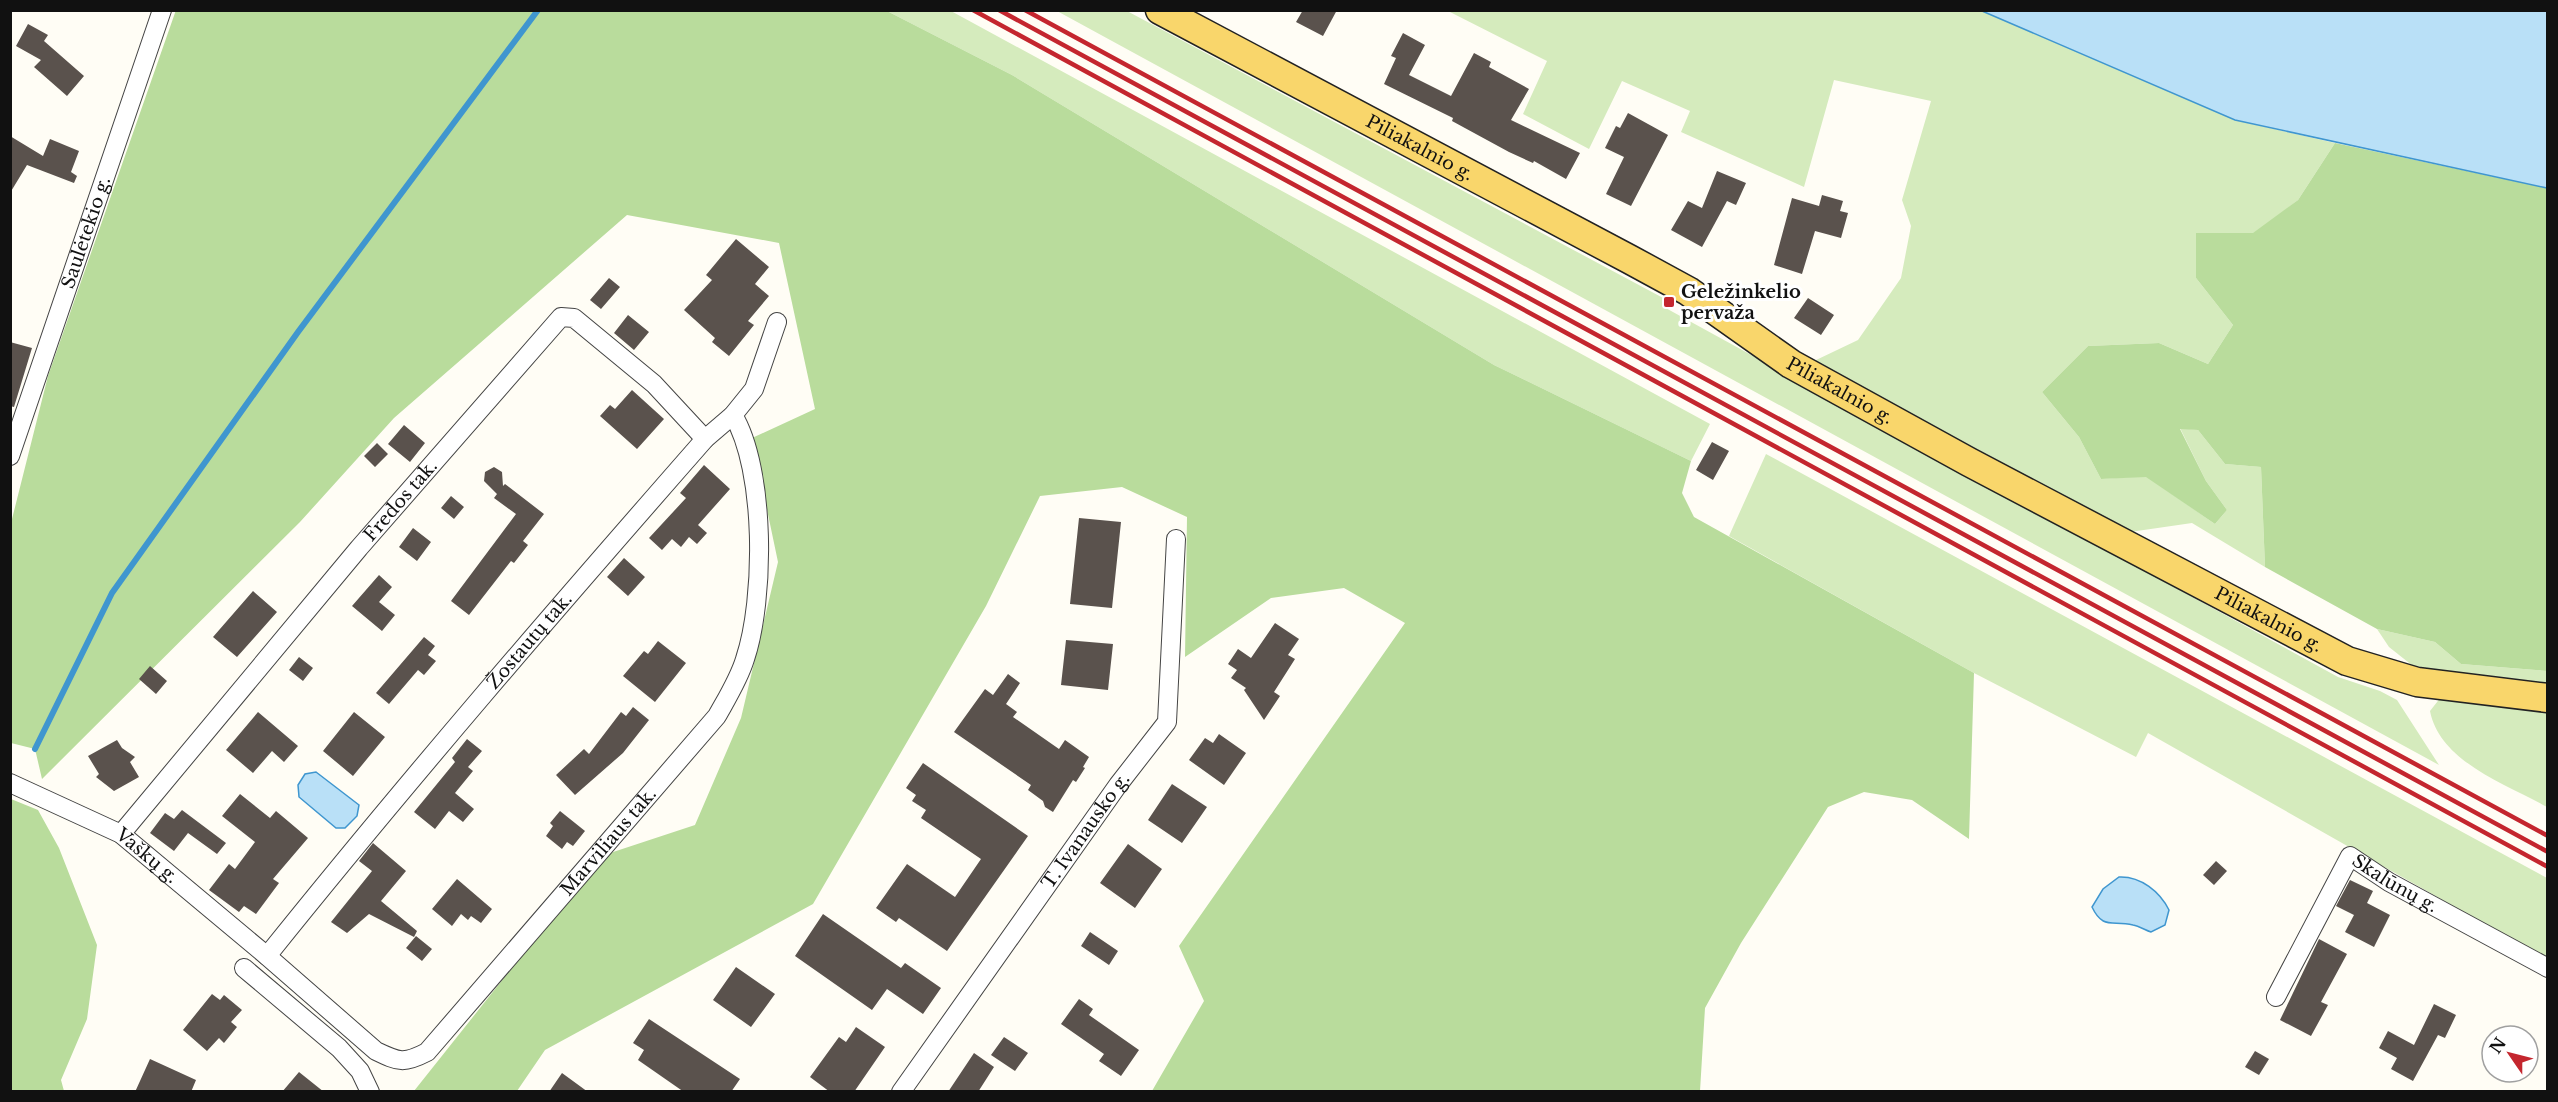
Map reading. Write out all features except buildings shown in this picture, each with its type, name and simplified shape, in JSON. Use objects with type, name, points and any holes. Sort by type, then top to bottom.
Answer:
[{"type":"main road","name":"Piliakalnio g.","points":[[1160,10],[1688,291],[1791,364],[1979,467],[2347,661],[2417,682],[2547,698]]},
{"type":"street","name":"Saulėtekio g.","points":[[10,456],[162,10]]},
{"type":"street","name":"Fredos tak.","points":[[121,834],[359,548],[561,317],[574,318],[654,384],[705,439]]},
{"type":"street","name":"Žostautų tak.","points":[[267,956],[414,776],[705,439],[733,415],[754,389],[777,322]]},
{"type":"street","name":"Marviliaus tak.","points":[[267,956],[376,1051],[393,1060],[408,1061],[427,1052],[717,717],[746,658],[754,610],[760,545],[749,458],[733,415]]},
{"type":"street","name":"T. Ivanausko g.","points":[[901,1092],[1112,794],[1167,722],[1176,539]]},
{"type":"street","name":"Vaškų g.","points":[[10,783],[121,834],[267,956]]},
{"type":"street","name":"Skalūnų g.","points":[[2276,997],[2350,856],[2389,882],[2547,968]]},
{"type":"street","points":[[244,968],[339,1048],[360,1071],[370,1092]]},
{"type":"green space","points":[[176,10],[887,11],[1012,75],[1494,365],[1691,461],[1682,493],[1694,517],[1974,673],[1969,839],[1912,800],[1864,792],[1828,807],[1741,943],[1705,1008],[1700,1091],[1152,1091],[1204,1001],[1179,946],[1405,623],[1344,588],[1271,598],[1185,657],[1187,517],[1122,487],[1040,496],[986,606],[813,904],[545,1050],[517,1091],[414,1091],[601,856],[695,825],[741,718],[778,562],[752,438],[815,409],[779,243],[627,215],[394,418],[300,522],[42,779],[35,749],[11,743],[11,523],[48,376]]},
{"type":"green space","points":[[887,11],[951,11],[1710,424],[1691,461],[1494,365],[1012,75]]},
{"type":"green space","points":[[1057,11],[1127,11],[1665,299],[1662,306],[2338,677],[2380,691],[2397,700],[2439,765]]},
{"type":"green space","points":[[1448,11],[1982,11],[2235,120],[2335,143],[2298,200],[2196,278],[2233,325],[2208,364],[2159,343],[2088,346],[2042,392],[2079,437],[2101,479],[2146,476],[2215,524],[2227,510],[2206,481],[2180,428],[2198,430],[2225,464],[2261,467],[2265,567],[2192,523],[2130,532],[2095,516],[1814,361],[1858,340],[1901,278],[1911,226],[1902,200],[1931,101],[1834,80],[1804,187],[1681,132],[1690,111],[1622,81],[1589,149],[1523,114],[1547,61]]},
{"type":"green space","points":[[2335,143],[2547,188],[2547,671],[2461,664],[2435,642],[2377,629],[2265,567],[2261,467],[2225,464],[2198,430],[2180,429],[2206,481],[2227,510],[2215,524],[2146,477],[2101,479],[2079,437],[2042,392],[2088,346],[2159,343],[2208,364],[2233,325],[2196,278],[2196,233],[2253,233],[2298,200]]},
{"type":"green space","points":[[1766,454],[2547,878],[2547,959],[2148,733],[2136,757],[1974,673],[1729,536]]},
{"type":"green space","points":[[2377,629],[2435,642],[2461,664],[2547,671],[2547,686],[2418,670],[2389,647]]},
{"type":"green space","points":[[2441,697],[2547,707],[2547,807],[2477,770],[2447,744],[2436,729],[2430,711]]},
{"type":"green space","points":[[11,799],[38,810],[59,848],[97,945],[87,1019],[61,1080],[64,1091],[11,1091]]},
{"type":"water","points":[[1982,11],[2547,11],[2547,188],[2235,120]]},
{"type":"water","points":[[316,772],[359,805],[357,816],[345,828],[336,828],[299,797],[298,785],[305,774]]},
{"type":"water","points":[[2119,877],[2135,879],[2155,891],[2169,910],[2165,925],[2151,932],[2135,926],[2109,923],[2100,919],[2092,907],[2103,889]]},
{"type":"waterway","points":[[35,749],[112,593],[298,332],[538,10]]},
{"type":"railway","points":[[973,10],[2548,867]]},
{"type":"railway","points":[[999,10],[2548,852]]},
{"type":"railway","points":[[1025,10],[2548,836]]},
{"type":"place","name":"Geležinkelio pervaža","points":[[1669,302]]}]
